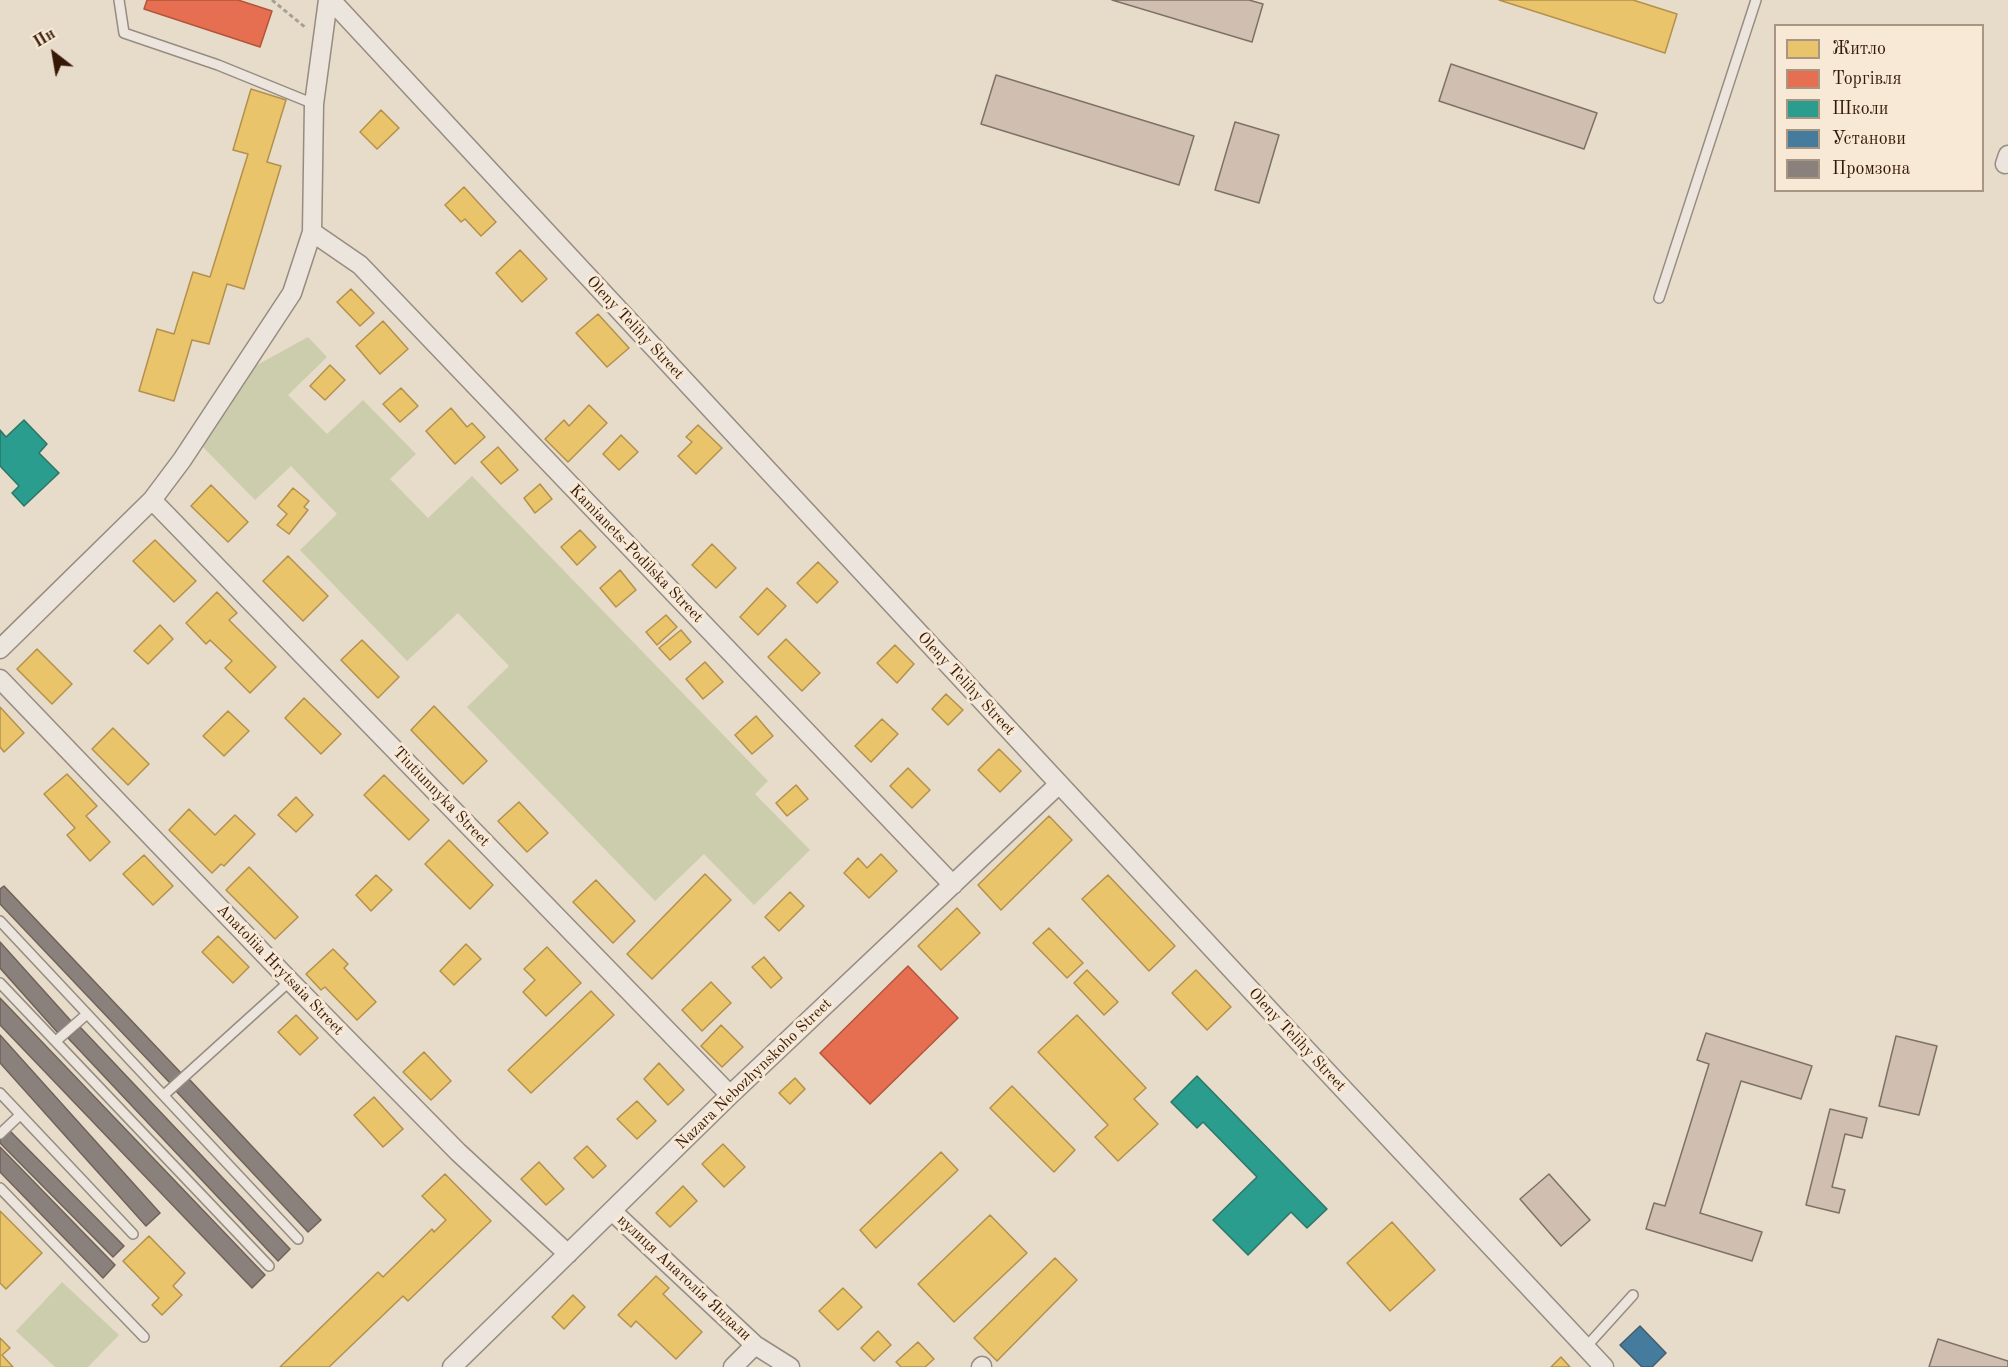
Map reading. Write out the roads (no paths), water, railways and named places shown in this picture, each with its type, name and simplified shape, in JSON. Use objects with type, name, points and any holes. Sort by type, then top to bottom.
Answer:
[{"type":"street","points":[[0,649],[152,500],[182,460],[292,293],[312,232],[314,104],[329,0]]},
{"type":"street","name":"Oleny Telihy Street","points":[[329,0],[1604,1367]]},
{"type":"street","name":"Kamianets-Podilska Street","points":[[312,232],[360,265],[952,885]]},
{"type":"street","name":"Tiutiunnyka Street","points":[[152,500],[730,1095]]},
{"type":"street","name":"Anatoliia Hrytsaia Street","points":[[0,679],[458,1152],[568,1254]]},
{"type":"street","name":"Nazara Nebozhynskoho Street","points":[[452,1367],[730,1095],[1059,784]]},
{"type":"street","name":"вулиця Анатолія Яндали","points":[[612,1211],[755,1345],[790,1367]]},
{"type":"street","name":"вулиця Анатолія Яндали","points":[[733,1367],[755,1345]]},
{"type":"lane","points":[[119,0],[124,33],[218,65],[314,104]]},
{"type":"lane","points":[[1659,298],[1756,0]]},
{"type":"lane","points":[[0,921],[298,1239]]},
{"type":"lane","points":[[164,1095],[290,981]]},
{"type":"lane","points":[[0,982],[269,1266]]},
{"type":"lane","points":[[56,1041],[87,1014]]},
{"type":"lane","points":[[0,1093],[134,1234]]},
{"type":"lane","points":[[0,1134],[20,1115]]},
{"type":"lane","points":[[0,1188],[144,1337]]},
{"type":"lane","points":[[1586,1347],[1633,1295]]}]
